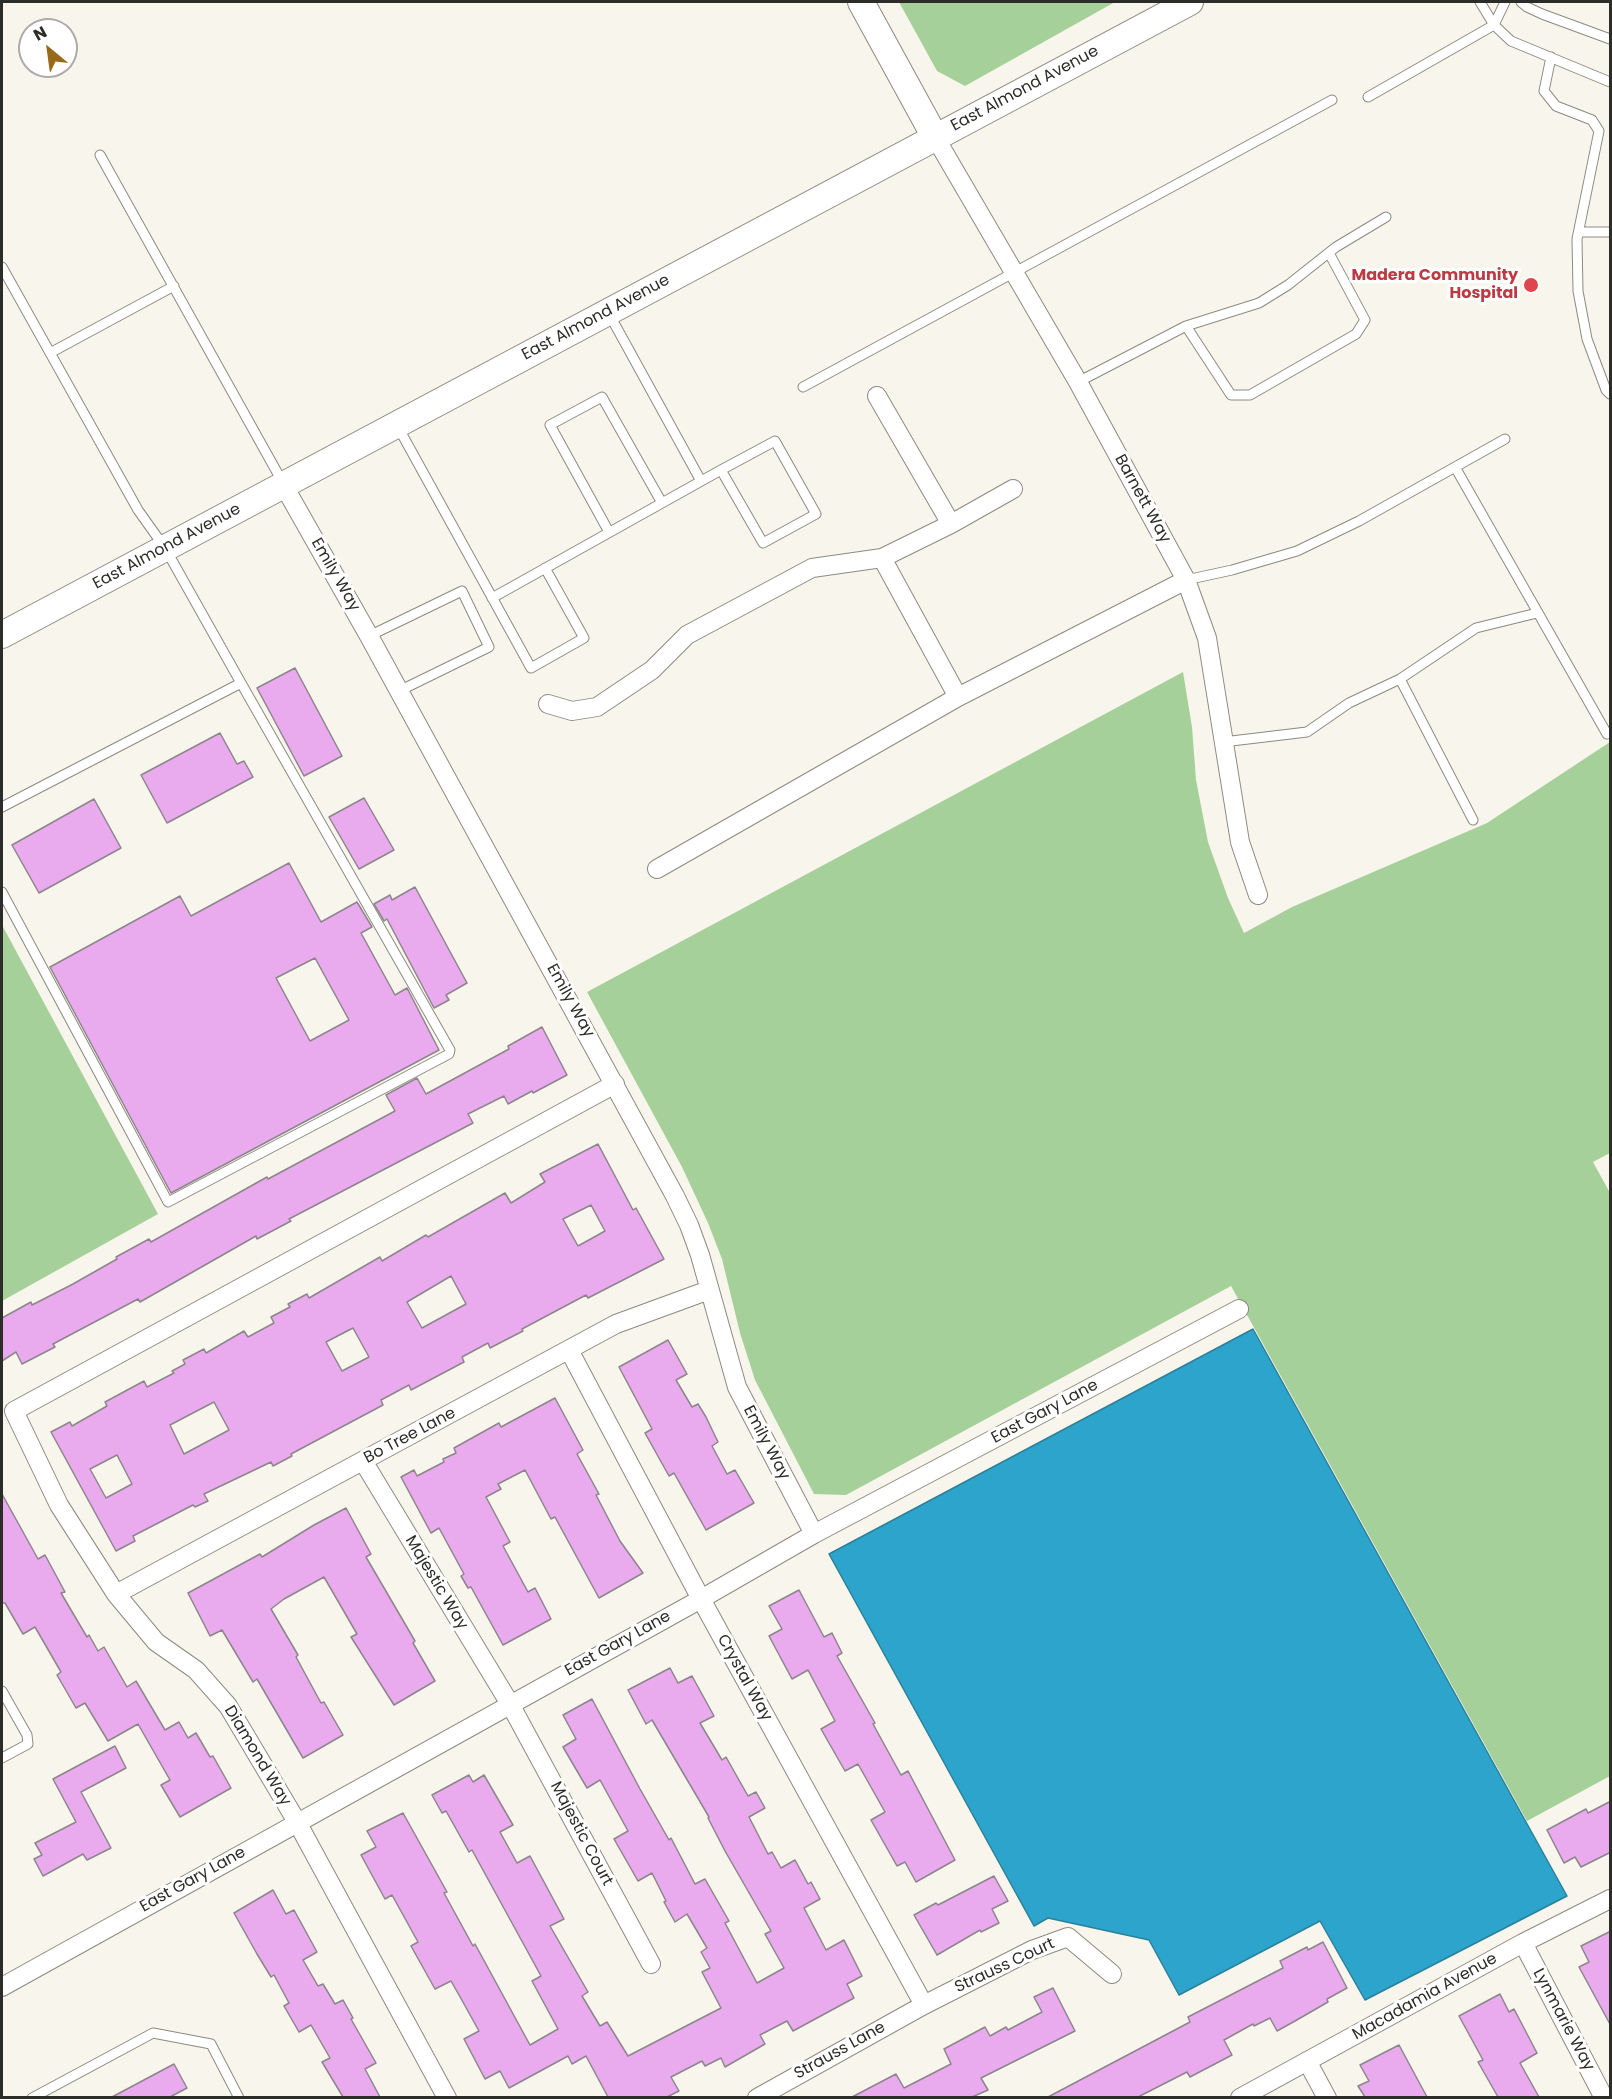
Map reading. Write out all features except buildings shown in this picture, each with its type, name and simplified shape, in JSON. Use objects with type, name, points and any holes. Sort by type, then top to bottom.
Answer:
[{"type":"main road","points":[[861,2],[935,137]]},
{"type":"main road","name":"East Almond Avenue","points":[[2,635],[284,486],[1174,7]]},
{"type":"street","name":"Barnett Way","points":[[935,137],[1078,382],[1186,580],[1208,638],[1217,689],[1222,742],[1240,842],[1258,895]]},
{"type":"street","points":[[877,396],[951,524]]},
{"type":"street","name":"Emily Way","points":[[284,486],[615,1084],[689,1225],[737,1387],[814,1534]]},
{"type":"street","points":[[548,704],[572,711],[597,707],[652,670],[687,635],[812,568],[882,558],[951,524],[1013,489]]},
{"type":"street","points":[[882,558],[958,697]]},
{"type":"street","points":[[657,869],[958,697],[1186,580]]},
{"type":"street","name":"Diamond Way","points":[[447,2097],[297,1822],[228,1706],[196,1670],[156,1642],[116,1594],[59,1505],[14,1411],[615,1084]]},
{"type":"street","name":"Bo Tree Lane","points":[[116,1594],[616,1324],[709,1290]]},
{"type":"street","name":"East Gary Lane","points":[[2,1987],[814,1534],[1239,1310]]},
{"type":"street","name":"Crystal Way","points":[[569,1350],[701,1599],[924,2005]]},
{"type":"street","name":"Majestic Way","points":[[363,1461],[510,1704]]},
{"type":"street","name":"Majestic Court","points":[[510,1704],[651,1964]]},
{"type":"street","name":"Macadamia Avenue","points":[[1240,2097],[1523,1943],[1611,1899]]},
{"type":"street","name":"Strauss Court","points":[[924,2005],[1032,1950],[1068,1937],[1112,1974]]},
{"type":"street","name":"Lynmarie Way","points":[[1523,1943],[1604,2097]]},
{"type":"street","name":"Strauss Lane","points":[[757,2097],[924,2005]]},
{"type":"street","points":[[1307,2061],[1327,2097]]},
{"type":"lane","points":[[1480,2],[1494,25],[1511,41],[1611,82]]},
{"type":"lane","points":[[1368,97],[1494,25],[1504,2]]},
{"type":"lane","points":[[1521,2],[1542,14],[1611,39]]},
{"type":"lane","points":[[1551,57],[1544,91],[1556,106],[1592,120],[1599,131],[1579,232],[1578,291],[1587,339],[1606,390],[1611,394]]},
{"type":"lane","points":[[803,387],[1332,100]]},
{"type":"lane","points":[[100,155],[284,486]]},
{"type":"lane","points":[[1078,382],[1186,326],[1259,303],[1288,285],[1329,253],[1386,217]]},
{"type":"lane","points":[[1579,232],[1611,232]]},
{"type":"lane","points":[[1186,326],[1231,395],[1250,395],[1356,334],[1365,320],[1329,253]]},
{"type":"lane","points":[[2,267],[5,283],[50,353],[138,510],[165,548],[450,1050],[449,1054],[168,1202],[2,892]]},
{"type":"lane","points":[[50,353],[174,286]]},
{"type":"lane","points":[[607,312],[701,481]]},
{"type":"lane","points":[[609,532],[550,425],[602,397],[662,503]]},
{"type":"lane","points":[[397,424],[531,668],[584,638],[545,568]]},
{"type":"lane","points":[[1186,580],[1232,570],[1297,551],[1359,521],[1505,439]]},
{"type":"lane","points":[[492,598],[609,532],[721,470],[775,441],[816,514],[763,543],[721,470]]},
{"type":"lane","points":[[1455,467],[1607,734]]},
{"type":"lane","points":[[369,636],[462,591],[489,646],[399,691]]},
{"type":"lane","points":[[1222,742],[1307,732],[1349,703],[1400,679],[1476,628],[1537,613]]},
{"type":"lane","points":[[1400,679],[1473,820]]},
{"type":"lane","points":[[2,807],[241,683]]},
{"type":"lane","points":[[2,1691],[27,1735],[28,1744],[2,1758]]},
{"type":"lane","points":[[32,2097],[153,2033],[211,2044],[239,2097]]},
{"type":"green space","points":[[899,2],[1115,2],[965,86],[937,71]]},
{"type":"green space","points":[[1183,672],[1192,727],[1196,780],[1208,842],[1228,898],[1244,933],[1292,907],[1487,823],[1610,742],[1610,1153],[1593,1162],[1610,1193],[1610,1776],[1527,1821],[1231,1286],[846,1495],[814,1494],[755,1380],[740,1333],[722,1259],[708,1223],[682,1167],[587,992]]},
{"type":"green space","points":[[2,925],[158,1214],[2,1301]]},
{"type":"water","points":[[1253,1329],[1567,1896],[1365,2000],[1320,1921],[1179,1995],[1149,1940],[1048,1918],[1034,1926],[829,1554]]},
{"type":"place","name":"Madera Community Hospital","points":[[1531,285]]}]
